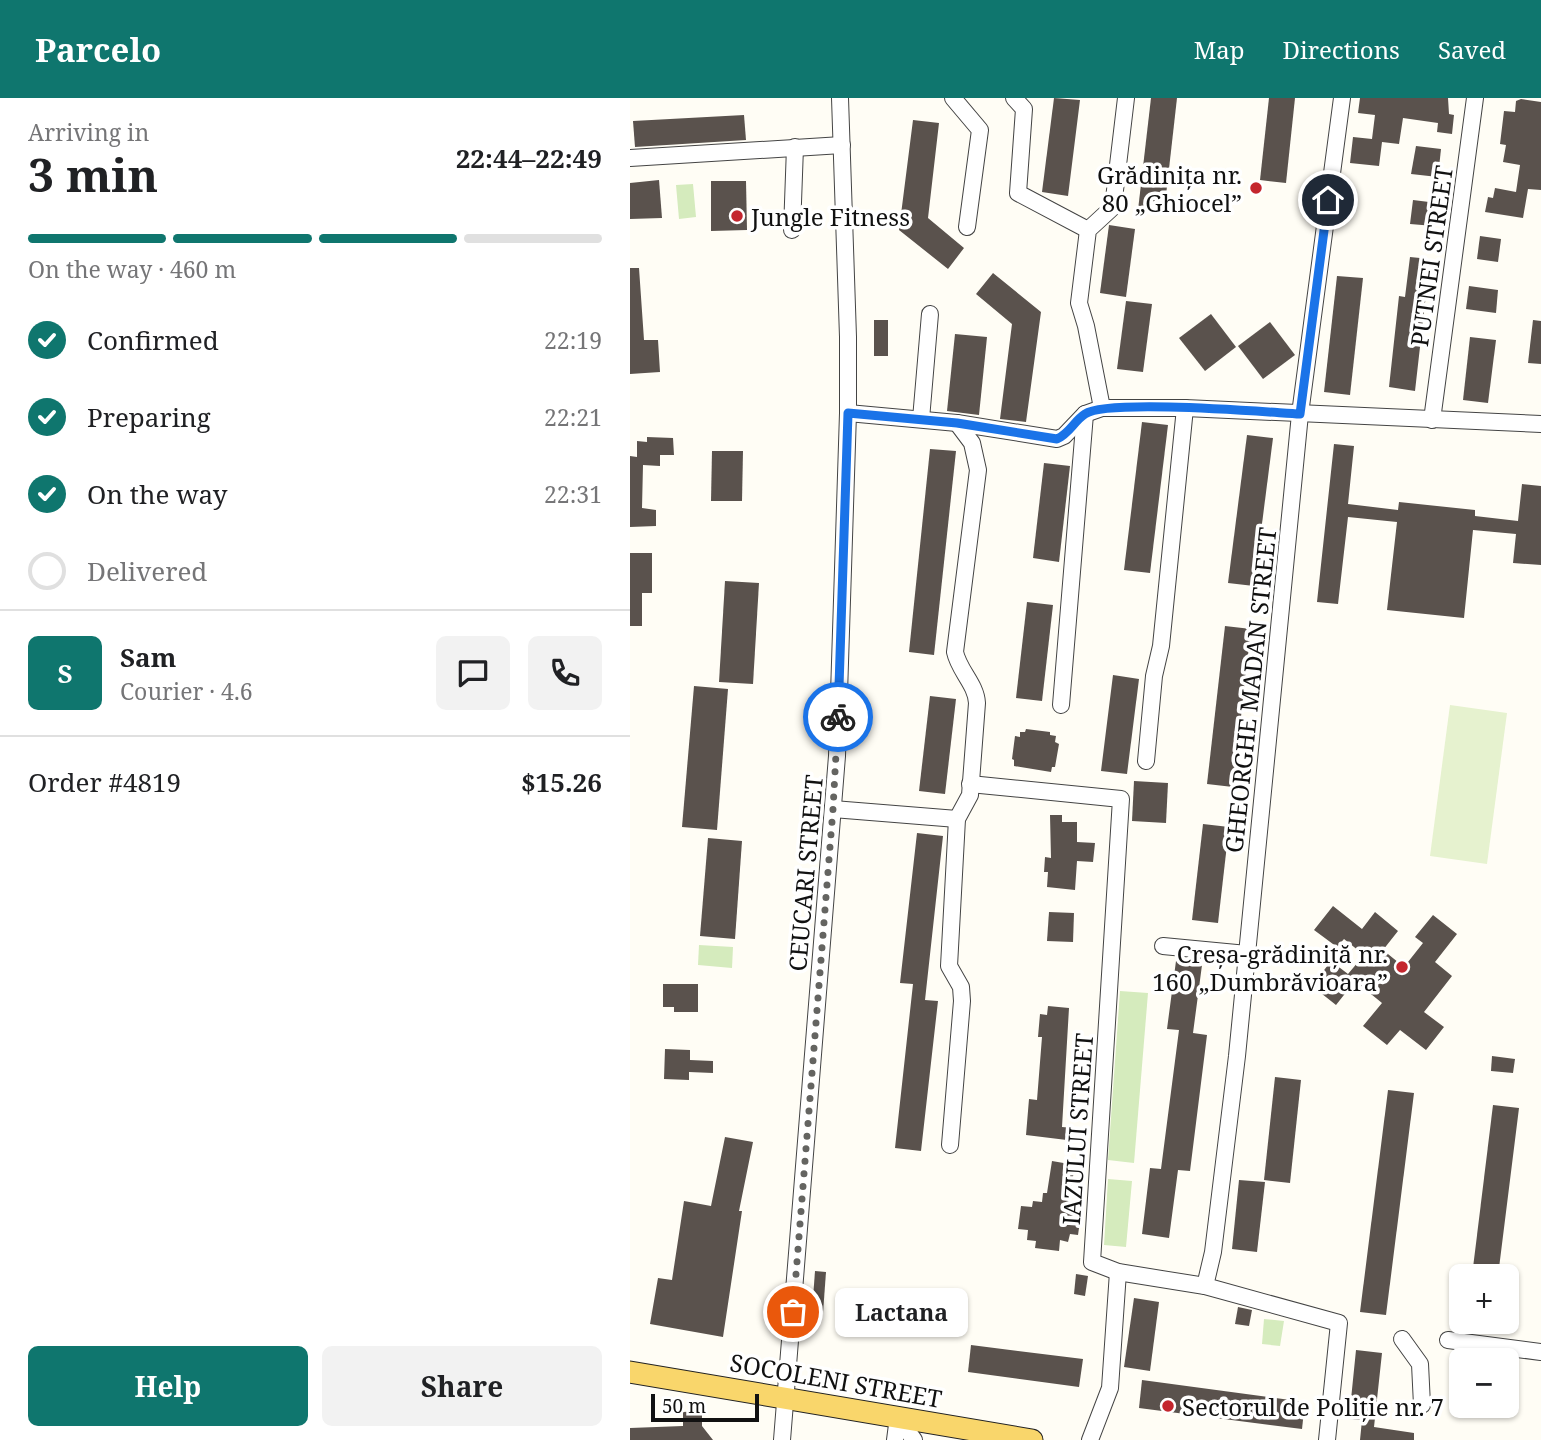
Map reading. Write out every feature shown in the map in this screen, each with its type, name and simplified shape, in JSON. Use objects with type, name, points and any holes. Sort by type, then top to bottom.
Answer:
[{"type":"main road","name":"SOCOLENI STREET","points":[[630,1372],[1032,1440]]},
{"type":"street","name":"CEUCARI STREET","points":[[782,1440],[833,809],[848,413],[848,337],[839,98]]},
{"type":"street","points":[[953,98],[980,130],[967,227]]},
{"type":"street","points":[[1014,98],[1024,109],[1018,193],[1088,230]]},
{"type":"street","points":[[1102,408],[1079,303],[1088,230],[1113,207],[1126,98]]},
{"type":"street","name":"GHEORGHE MADAN STREET","points":[[1205,1286],[1213,1252],[1247,954],[1300,414],[1342,98]]},
{"type":"street","name":"PUTNEI STREET","points":[[1432,420],[1475,98]]},
{"type":"street","points":[[630,158],[842,145]]},
{"type":"street","points":[[792,230],[795,147]]},
{"type":"street","points":[[921,419],[930,314]]},
{"type":"street","points":[[848,413],[957,423],[1057,439],[1064,436],[1085,414],[1102,408],[1185,408],[1541,424]]},
{"type":"street","points":[[1146,761],[1154,676],[1161,646],[1185,408]]},
{"type":"street","points":[[1061,705],[1085,414]]},
{"type":"street","points":[[950,1144],[962,1001],[961,987],[949,966],[957,819],[970,795],[976,695],[975,688],[963,673],[955,652],[978,470],[972,443],[957,423]]},
{"type":"street","name":"IAZULUI STREET","points":[[970,784],[1121,799],[1092,1262],[1118,1272]]},
{"type":"street","points":[[833,809],[957,819]]},
{"type":"street","points":[[1163,946],[1247,954]]},
{"type":"street","points":[[1090,1440],[1110,1388],[1118,1272],[1205,1286],[1339,1323],[1327,1440]]},
{"type":"street","points":[[1402,1339],[1420,1364],[1422,1405]]},
{"type":"street","points":[[1448,1340],[1541,1352]]},
{"type":"street","points":[[895,1440],[898,1417]]},
{"type":"street","points":[[898,1417],[914,1440]]},
{"type":"green space","points":[[693,184],[696,217],[679,219],[676,185]]},
{"type":"green space","points":[[1450,705],[1507,713],[1487,864],[1430,856]]},
{"type":"green space","points":[[699,945],[733,947],[732,968],[698,965]]},
{"type":"green space","points":[[1120,991],[1148,993],[1134,1163],[1108,1160]]},
{"type":"green space","points":[[1108,1179],[1132,1181],[1126,1247],[1104,1245]]},
{"type":"green space","points":[[1264,1319],[1284,1321],[1280,1346],[1262,1344]]},
{"type":"building","points":[[1054,98],[1080,100],[1068,196],[1042,192]]},
{"type":"building","points":[[1151,98],[1177,98],[1164,213],[1138,210]]},
{"type":"building","points":[[1269,98],[1295,98],[1286,183],[1260,180]]},
{"type":"building","points":[[1360,98],[1448,98],[1449,114],[1454,115],[1452,134],[1437,132],[1438,123],[1403,118],[1399,144],[1382,142],[1379,166],[1350,163],[1353,137],[1372,139],[1375,115],[1358,113]]},
{"type":"building","points":[[1521,99],[1541,102],[1541,190],[1528,189],[1523,218],[1485,212],[1488,197],[1493,198],[1495,188],[1516,192],[1520,165],[1503,162],[1506,145],[1500,144],[1504,111],[1515,112],[1516,101]]},
{"type":"building","points":[[744,115],[746,140],[635,147],[633,121]]},
{"type":"building","points":[[913,120],[939,123],[928,218],[964,248],[948,269],[899,230]]},
{"type":"building","points":[[1416,146],[1441,149],[1438,177],[1411,174]]},
{"type":"building","points":[[659,180],[662,218],[630,219],[630,183]]},
{"type":"building","points":[[711,181],[746,181],[747,230],[711,231]]},
{"type":"building","points":[[1413,200],[1437,203],[1434,226],[1410,224]]},
{"type":"building","points":[[1109,225],[1135,229],[1126,297],[1100,293]]},
{"type":"building","points":[[1480,236],[1501,239],[1498,262],[1477,259]]},
{"type":"building","points":[[1410,257],[1430,259],[1415,391],[1389,387],[1399,296],[1405,297]]},
{"type":"building","points":[[630,268],[639,268],[644,340],[658,340],[660,372],[630,374]]},
{"type":"building","points":[[993,273],[1041,312],[1026,422],[1000,419],[1012,324],[976,294]]},
{"type":"building","points":[[1337,276],[1363,278],[1350,395],[1324,392]]},
{"type":"building","points":[[1469,286],[1498,290],[1496,313],[1466,309]]},
{"type":"building","points":[[1126,301],[1152,304],[1143,372],[1117,369]]},
{"type":"building","points":[[1211,314],[1236,347],[1205,371],[1179,338]]},
{"type":"building","points":[[874,320],[888,320],[888,356],[874,356]]},
{"type":"building","points":[[1533,320],[1541,321],[1541,364],[1528,363]]},
{"type":"building","points":[[1270,322],[1295,355],[1263,379],[1238,346]]},
{"type":"building","points":[[955,334],[987,337],[979,415],[947,411]]},
{"type":"building","points":[[1470,337],[1496,340],[1488,403],[1463,400]]},
{"type":"building","points":[[1142,422],[1168,425],[1150,573],[1124,570]]},
{"type":"building","points":[[1247,435],[1273,438],[1254,586],[1228,583]]},
{"type":"building","points":[[647,437],[673,438],[674,455],[660,455],[660,466],[643,465],[642,508],[656,510],[656,526],[630,527],[630,456],[637,457],[637,441],[647,442]]},
{"type":"building","points":[[1334,444],[1354,446],[1348,504],[1398,510],[1399,502],[1475,510],[1475,516],[1518,521],[1522,484],[1541,486],[1541,565],[1513,563],[1516,534],[1473,530],[1464,618],[1387,610],[1397,522],[1348,517],[1338,604],[1317,602]]},
{"type":"building","points":[[930,449],[956,451],[934,655],[909,652]]},
{"type":"building","points":[[712,451],[743,451],[742,501],[711,501]]},
{"type":"building","points":[[1044,463],[1070,466],[1059,562],[1033,558]]},
{"type":"building","points":[[630,553],[652,553],[652,593],[642,593],[642,626],[630,626]]},
{"type":"building","points":[[725,581],[759,583],[753,684],[719,682]]},
{"type":"building","points":[[1027,602],[1053,605],[1042,701],[1016,698]]},
{"type":"building","points":[[1225,626],[1251,629],[1233,787],[1207,784]]},
{"type":"building","points":[[1113,675],[1139,679],[1127,774],[1101,771]]},
{"type":"building","points":[[694,686],[728,689],[717,830],[682,827]]},
{"type":"building","points":[[930,696],[956,699],[945,794],[919,791]]},
{"type":"building","points":[[1026,729],[1050,732],[1050,735],[1056,736],[1055,742],[1059,744],[1055,767],[1052,767],[1051,772],[1014,766],[1012,759],[1015,736],[1020,737],[1020,732],[1025,732]]},
{"type":"building","points":[[1134,781],[1168,783],[1166,823],[1132,821]]},
{"type":"building","points":[[1050,815],[1062,815],[1062,822],[1077,822],[1077,842],[1095,843],[1093,862],[1077,861],[1075,890],[1047,887],[1048,872],[1044,872],[1045,857],[1051,858]]},
{"type":"building","points":[[1203,824],[1229,827],[1218,923],[1192,920]]},
{"type":"building","points":[[917,833],[943,836],[925,1000],[938,1001],[921,1151],[895,1148],[913,984],[900,983]]},
{"type":"building","points":[[708,838],[742,841],[735,939],[700,936]]},
{"type":"building","points":[[1333,906],[1362,929],[1375,912],[1398,931],[1383,950],[1404,967],[1423,943],[1415,937],[1433,915],[1457,934],[1435,962],[1452,976],[1424,1012],[1444,1027],[1426,1050],[1400,1030],[1387,1045],[1363,1026],[1382,1003],[1355,981],[1336,1005],[1312,986],[1331,961],[1348,974],[1364,955],[1344,939],[1337,947],[1314,930]]},
{"type":"building","points":[[1049,912],[1074,913],[1073,942],[1047,941]]},
{"type":"building","points":[[1176,961],[1202,965],[1193,1033],[1207,1035],[1190,1171],[1178,1170],[1169,1238],[1142,1234],[1150,1168],[1161,1169],[1179,1030],[1167,1029]]},
{"type":"building","points":[[663,984],[698,984],[698,1012],[674,1012],[674,1007],[663,1007]]},
{"type":"building","points":[[1048,1006],[1069,1008],[1062,1127],[1085,1129],[1083,1142],[1026,1135],[1029,1099],[1037,1100],[1042,1037],[1038,1037],[1040,1014],[1047,1015]]},
{"type":"building","points":[[665,1049],[690,1050],[690,1060],[713,1061],[713,1073],[689,1072],[689,1080],[664,1079]]},
{"type":"building","points":[[1492,1056],[1515,1059],[1513,1073],[1491,1071]]},
{"type":"building","points":[[1275,1077],[1301,1080],[1290,1183],[1264,1180]]},
{"type":"building","points":[[1388,1090],[1414,1093],[1386,1315],[1360,1312]]},
{"type":"building","points":[[1493,1105],[1519,1108],[1500,1264],[1473,1264]]},
{"type":"building","points":[[725,1137],[753,1142],[739,1211],[742,1211],[723,1337],[650,1324],[658,1278],[672,1280],[684,1201],[711,1206]]},
{"type":"building","points":[[1052,1161],[1075,1165],[1068,1206],[1073,1206],[1072,1213],[1081,1214],[1078,1235],[1070,1234],[1068,1242],[1060,1240],[1059,1251],[1035,1248],[1036,1241],[1027,1240],[1028,1230],[1018,1229],[1021,1206],[1032,1207],[1033,1201],[1042,1202],[1043,1193],[1047,1193]]},
{"type":"building","points":[[1239,1180],[1265,1182],[1257,1252],[1232,1249]]},
{"type":"building","points":[[815,1271],[826,1272],[823,1313],[812,1312]]},
{"type":"building","points":[[1076,1274],[1088,1276],[1085,1296],[1074,1294]]},
{"type":"building","points":[[1134,1298],[1159,1302],[1150,1371],[1124,1367]]},
{"type":"building","points":[[1238,1307],[1252,1310],[1249,1326],[1235,1324]]},
{"type":"building","points":[[971,1345],[1083,1359],[1079,1387],[968,1372]]},
{"type":"building","points":[[1356,1350],[1382,1353],[1374,1427],[1414,1433],[1414,1440],[1360,1440],[1362,1420],[1349,1419]]},
{"type":"building","points":[[1142,1380],[1305,1402],[1302,1429],[1139,1408]]},
{"type":"building","points":[[702,1411],[702,1426],[713,1440],[630,1440],[630,1428],[683,1426],[683,1412]]},
{"type":"way so far","points":[[793,1312],[838,717]]},
{"type":"place","name":"Grădinița nr. 80 „Ghiocel”","points":[[1256,188]]},
{"type":"place","name":"Jungle Fitness","points":[[737,216]]},
{"type":"place","name":"Creșa-grădiniță nr. 160 „Dumbrăvioara”","points":[[1402,967]]},
{"type":"place","name":"Lactana","points":[[793,1312]]},
{"type":"place","name":"Sectorul de Poliție nr. 7","points":[[1168,1406]]},
{"type":"route","points":[[838,717],[848,413],[957,423],[1057,439],[1064,436],[1085,414],[1102,408],[1185,408],[1300,414],[1328,200]]}]
